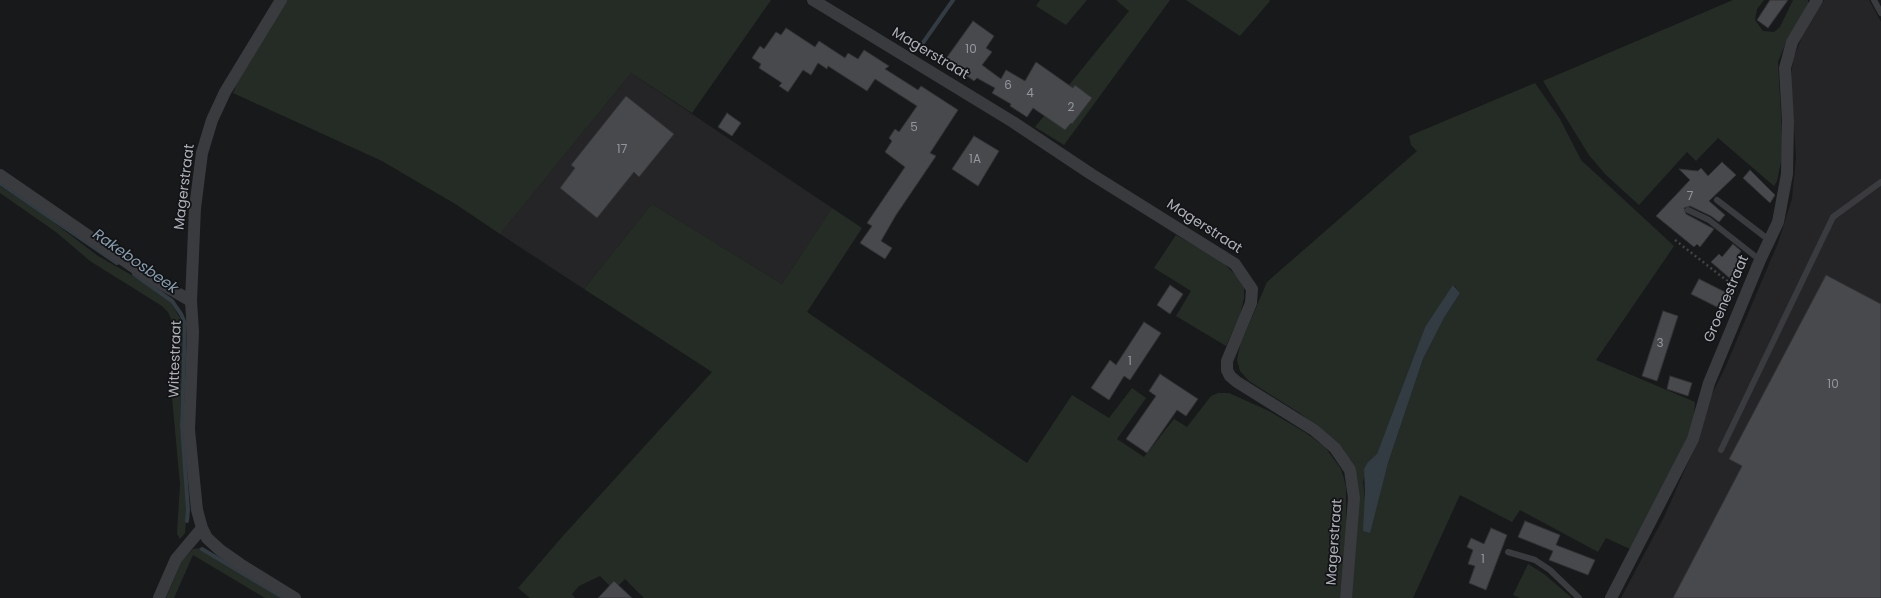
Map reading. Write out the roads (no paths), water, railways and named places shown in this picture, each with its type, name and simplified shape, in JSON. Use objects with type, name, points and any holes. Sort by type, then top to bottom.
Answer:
[{"type":"street","name":"Magerstraat","points":[[191,301],[195,208],[202,153],[206,136],[225,92],[281,0]]},
{"type":"street","name":"Magerstraat","points":[[813,0],[1013,122],[1091,174],[1235,264],[1252,289],[1251,303],[1227,361],[1227,370],[1230,376],[1314,430],[1335,448],[1350,470],[1354,498],[1346,598]]},
{"type":"street","name":"Groenestraat","points":[[1611,598],[1693,439],[1709,383],[1760,260],[1778,222],[1787,174],[1788,120],[1785,68],[1792,42],[1817,0]]},
{"type":"street","name":"Wittestraat","points":[[0,175],[138,270],[191,301],[193,332],[189,430],[197,510],[202,528],[207,538],[220,550],[295,598]]},
{"type":"street","points":[[159,598],[176,559],[202,528]]},
{"type":"lane","points":[[1874,0],[1881,13]]},
{"type":"lane","points":[[1721,450],[1832,217],[1881,182]]},
{"type":"lane","points":[[1717,200],[1769,240]]},
{"type":"lane","points":[[1688,210],[1709,220],[1760,260]]},
{"type":"lane","points":[[1508,552],[1535,560],[1550,570],[1579,598]]},
{"type":"waterway","points":[[920,47],[953,0]]},
{"type":"waterway","name":"Rakebosbeek","points":[[0,183],[117,263]]},
{"type":"waterway","name":"Rakebosbeek","points":[[134,274],[172,301],[185,323],[182,426],[188,510],[187,521]]},
{"type":"waterway","name":"Rakebosbeek","points":[[202,549],[284,598]]}]
